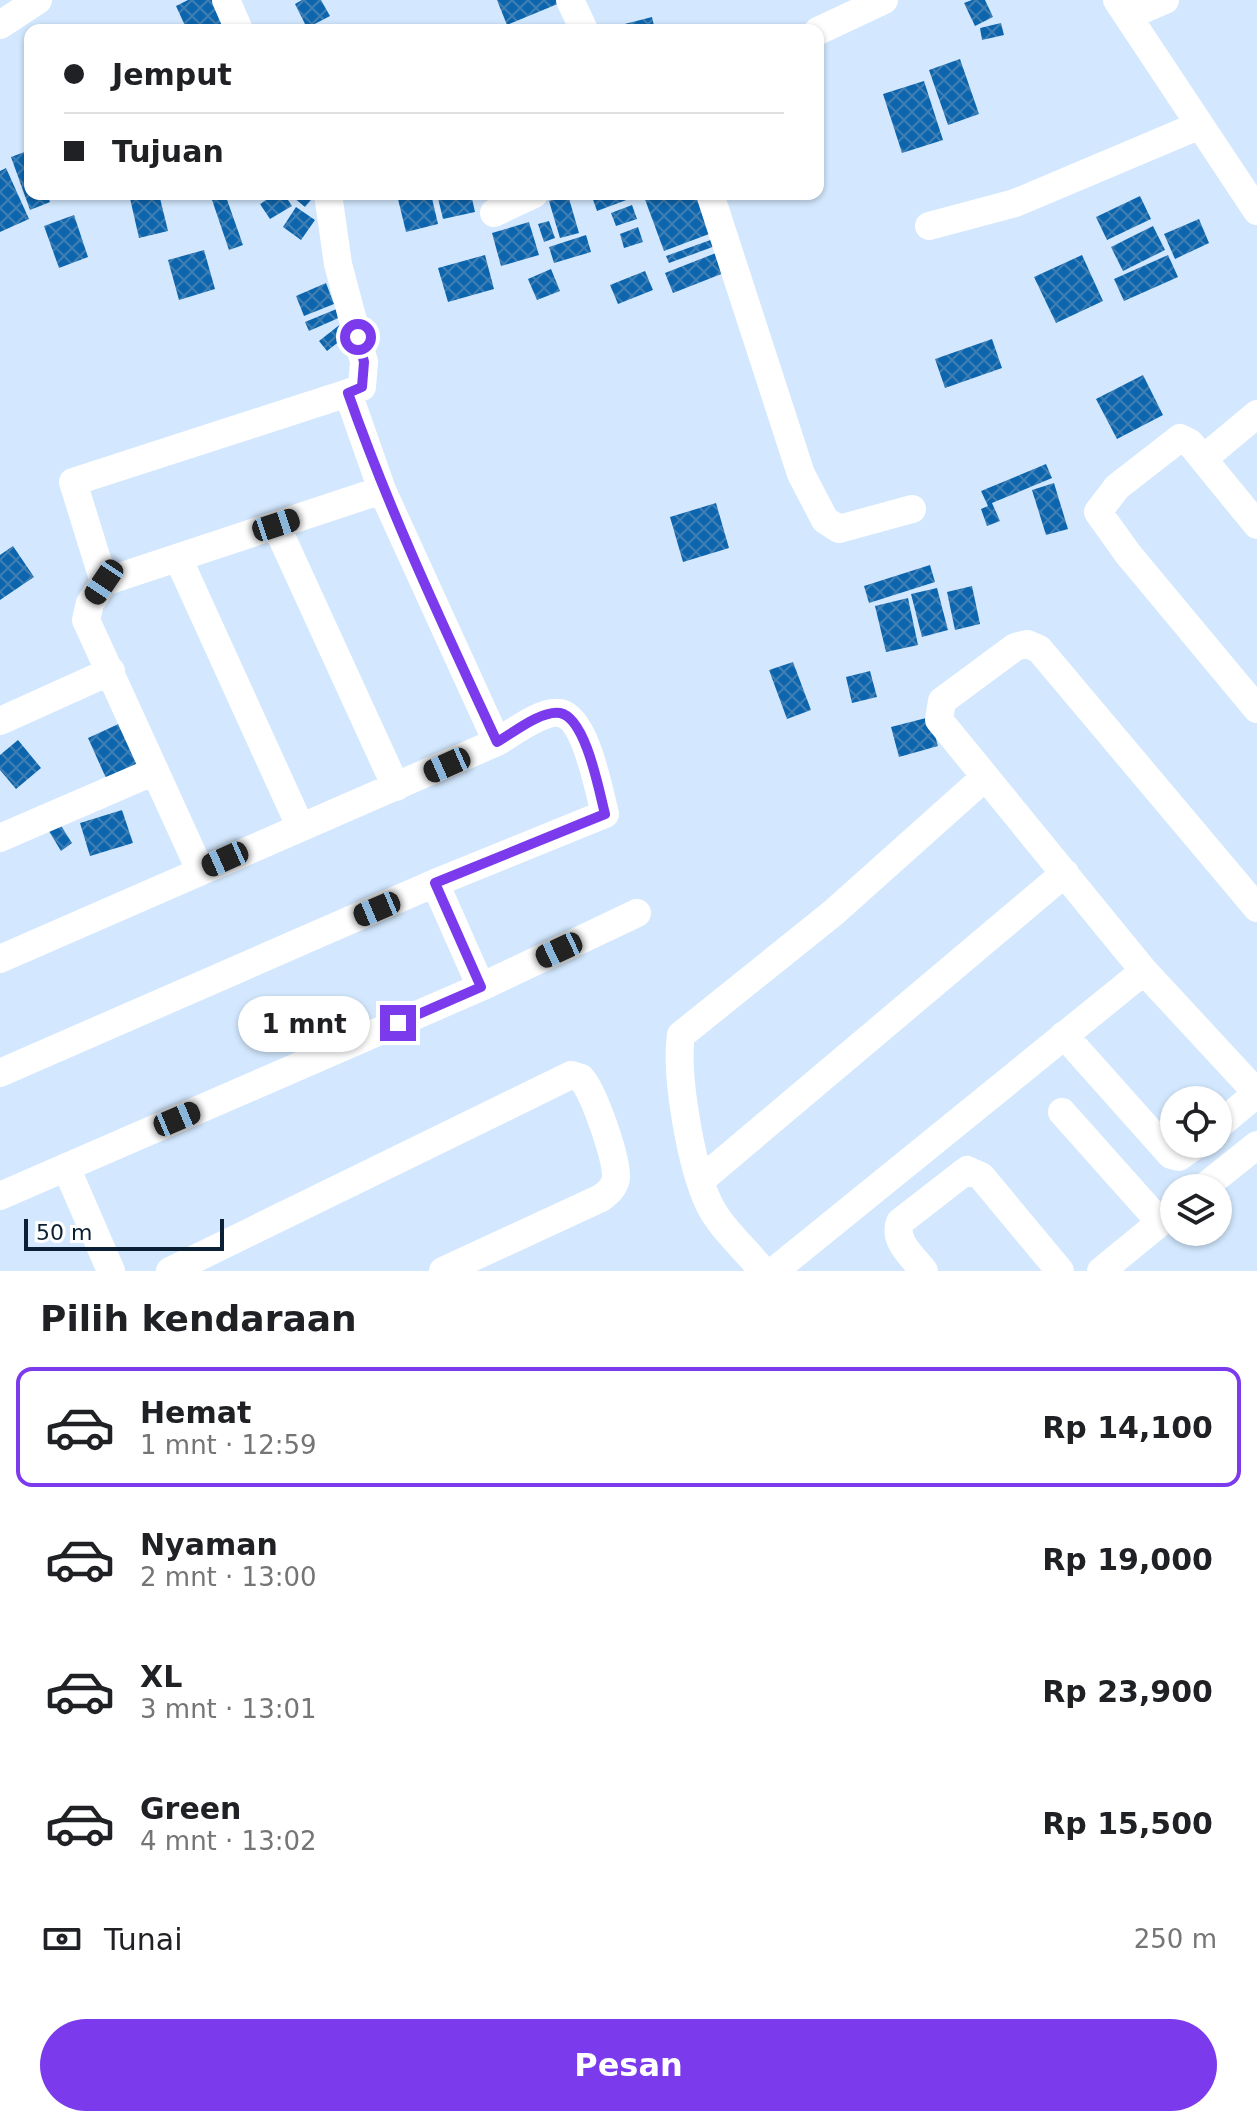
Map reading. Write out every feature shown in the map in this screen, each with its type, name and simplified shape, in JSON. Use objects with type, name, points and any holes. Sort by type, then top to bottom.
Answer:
[{"type":"street","points":[[0,25],[38,0]]},
{"type":"street","points":[[226,0],[236,24]]},
{"type":"street","points":[[570,0],[581,24]]},
{"type":"street","points":[[824,28],[884,0]]},
{"type":"street","points":[[1165,0],[1122,8],[1257,211]]},
{"type":"street","points":[[929,226],[1015,203],[1200,125]]},
{"type":"street","points":[[104,582],[73,482],[362,387],[364,362],[338,264],[329,200]]},
{"type":"street","points":[[494,213],[521,200]]},
{"type":"street","points":[[712,200],[801,474],[825,520],[839,529],[912,509]]},
{"type":"street","points":[[348,393],[382,490],[497,742]]},
{"type":"street","points":[[1203,459],[1257,414]]},
{"type":"street","points":[[1257,525],[1190,443],[1180,438],[1172,441],[1117,487],[1098,512],[1128,554],[1257,709]]},
{"type":"street","points":[[200,870],[86,620],[90,603],[104,582],[382,490]]},
{"type":"street","points":[[276,525],[396,787]]},
{"type":"street","points":[[178,558],[300,826]]},
{"type":"street","points":[[1232,1114],[1256,1094],[1144,971],[984,778],[945,729],[938,709],[942,701],[1015,647],[1027,644],[1039,649],[1257,908]]},
{"type":"street","points":[[0,721],[111,671]]},
{"type":"street","points":[[0,959],[497,742],[545,715],[560,713],[572,720],[587,748],[605,814],[435,883],[0,1073]]},
{"type":"street","points":[[0,838],[155,771]]},
{"type":"street","points":[[763,1271],[709,1205],[701,1180],[677,1060],[681,1035],[833,913],[984,778]]},
{"type":"street","points":[[701,1180],[1065,873]]},
{"type":"street","points":[[435,883],[481,987]]},
{"type":"street","points":[[0,1196],[481,987],[637,913]]},
{"type":"street","points":[[774,1271],[1144,971]]},
{"type":"street","points":[[1064,1035],[1160,1143]]},
{"type":"street","points":[[170,1271],[571,1075],[581,1078],[591,1094],[603,1128],[616,1177],[612,1188],[601,1198],[443,1271]]},
{"type":"street","points":[[1062,1112],[1160,1210]]},
{"type":"street","points":[[1221,1174],[1257,1145]]},
{"type":"street","points":[[66,1167],[111,1271]]},
{"type":"street","points":[[924,1271],[900,1241],[897,1231],[900,1222],[967,1170],[981,1176],[1060,1271]]},
{"type":"street","points":[[1101,1271],[1160,1223]]},
{"type":"building","points":[[188,0],[221,0],[231,22],[184,24],[176,6]]},
{"type":"building","points":[[302,0],[321,0],[330,16],[315,24],[305,24],[295,4]]},
{"type":"building","points":[[497,0],[559,0],[560,3],[507,24]]},
{"type":"building","points":[[985,0],[993,17],[975,26],[964,3]]},
{"type":"building","points":[[652,17],[654,24],[625,24]]},
{"type":"building","points":[[1001,23],[1004,35],[982,40],[980,28]]},
{"type":"building","points":[[960,59],[979,114],[948,125],[929,70]]},
{"type":"building","points":[[924,81],[943,140],[902,153],[883,94]]},
{"type":"building","points":[[24,152],[24,193],[11,157]]},
{"type":"building","points":[[6,168],[29,219],[0,232],[0,171]]},
{"type":"building","points":[[1140,196],[1151,219],[1107,240],[1096,217]]},
{"type":"building","points":[[26,200],[49,200],[50,202],[30,210]]},
{"type":"building","points":[[130,200],[160,200],[168,231],[139,238]]},
{"type":"building","points":[[212,200],[227,200],[243,245],[229,250]]},
{"type":"building","points":[[266,200],[288,200],[292,206],[270,219],[260,204]]},
{"type":"building","points":[[296,200],[311,200],[305,207]]},
{"type":"building","points":[[398,200],[432,200],[438,224],[406,232]]},
{"type":"building","points":[[438,200],[472,200],[475,212],[443,219]]},
{"type":"building","points":[[569,200],[579,233],[560,238],[549,201]]},
{"type":"building","points":[[593,200],[626,200],[597,211]]},
{"type":"building","points":[[645,200],[705,200],[717,231],[664,251]]},
{"type":"building","points":[[632,205],[637,219],[616,226],[611,213]]},
{"type":"building","points":[[296,207],[315,220],[301,240],[283,227]]},
{"type":"building","points":[[74,215],[88,257],[59,268],[44,226]]},
{"type":"building","points":[[1199,219],[1209,243],[1175,259],[1164,234]]},
{"type":"building","points":[[549,221],[555,238],[544,242],[538,224]]},
{"type":"building","points":[[529,222],[539,255],[501,266],[492,233]]},
{"type":"building","points":[[1153,226],[1165,250],[1123,271],[1111,247]]},
{"type":"building","points":[[638,227],[643,242],[624,248],[620,234]]},
{"type":"building","points":[[586,235],[591,252],[554,263],[549,247]]},
{"type":"building","points":[[716,238],[718,245],[669,263],[666,256]]},
{"type":"building","points":[[204,250],[215,289],[179,300],[168,260]]},
{"type":"building","points":[[721,251],[729,271],[673,293],[665,273]]},
{"type":"building","points":[[485,255],[494,289],[448,302],[438,268]]},
{"type":"building","points":[[1082,255],[1103,301],[1056,323],[1034,277]]},
{"type":"building","points":[[1168,255],[1178,277],[1124,301],[1114,279]]},
{"type":"building","points":[[551,269],[560,291],[537,300],[528,279]]},
{"type":"building","points":[[645,271],[653,290],[618,304],[610,285]]},
{"type":"building","points":[[326,283],[334,304],[304,316],[296,296]]},
{"type":"building","points":[[339,308],[343,316],[309,331],[305,322]]},
{"type":"building","points":[[342,323],[350,333],[327,351],[319,341]]},
{"type":"building","points":[[992,339],[1002,368],[945,388],[935,359]]},
{"type":"building","points":[[1143,375],[1163,415],[1117,439],[1096,399]]},
{"type":"building","points":[[1046,464],[1052,478],[992,503],[1000,521],[987,526],[981,509],[988,506],[981,491]]},
{"type":"building","points":[[1054,483],[1068,529],[1046,535],[1032,490]]},
{"type":"building","points":[[716,503],[729,548],[683,562],[670,517]]},
{"type":"building","points":[[13,546],[34,577],[0,600],[0,555]]},
{"type":"building","points":[[930,565],[935,582],[869,603],[864,586]]},
{"type":"building","points":[[972,586],[980,624],[955,630],[947,592]]},
{"type":"building","points":[[937,588],[948,630],[922,637],[911,594]]},
{"type":"building","points":[[908,598],[918,645],[886,652],[875,606]]},
{"type":"building","points":[[793,662],[811,710],[787,719],[769,670]]},
{"type":"building","points":[[870,671],[877,697],[852,703],[846,677]]},
{"type":"building","points":[[930,717],[938,746],[899,757],[891,727]]},
{"type":"building","points":[[125,721],[143,762],[106,778],[88,738]]},
{"type":"building","points":[[18,740],[41,768],[16,789],[0,770],[0,755]]},
{"type":"building","points":[[122,810],[133,843],[90,856],[80,823]]},
{"type":"building","points":[[58,821],[72,843],[61,851],[47,828]]},
{"type":"route","points":[[358,337],[364,362],[362,387],[348,393],[382,490],[497,742],[545,715],[560,713],[572,720],[587,748],[605,814],[435,883],[481,987],[398,1023]]}]
